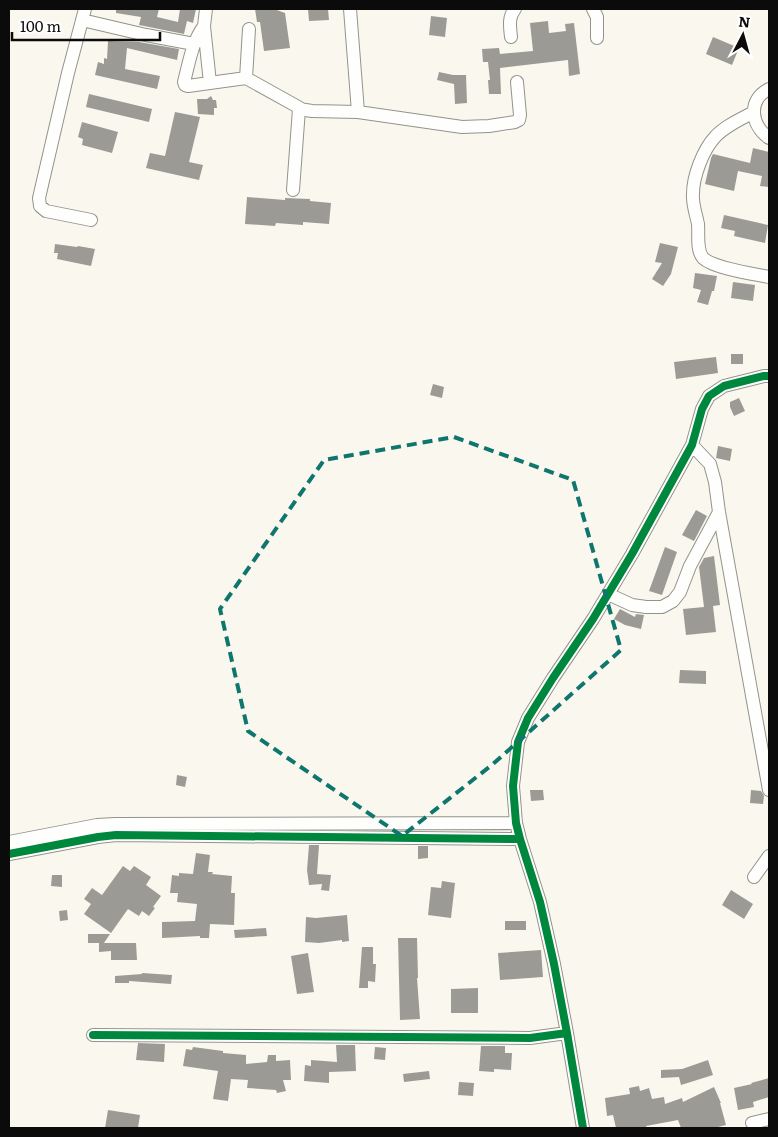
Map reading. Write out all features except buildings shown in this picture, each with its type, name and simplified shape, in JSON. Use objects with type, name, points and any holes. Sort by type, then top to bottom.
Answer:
[{"type":"street","points":[[206,9],[204,26],[210,83]]},
{"type":"street","points":[[350,9],[358,112]]},
{"type":"street","points":[[512,37],[510,23],[515,9]]},
{"type":"street","points":[[593,9],[597,18],[597,38]]},
{"type":"street","points":[[91,220],[46,211],[40,206],[38,198],[84,14],[146,35],[194,44]]},
{"type":"street","points":[[204,26],[194,44],[184,82],[185,85],[246,78],[299,109],[358,112],[462,127],[489,126],[519,120],[517,82]]},
{"type":"street","points":[[246,78],[249,29]]},
{"type":"street","points":[[769,89],[760,97],[754,112],[758,127],[769,138]]},
{"type":"street","points":[[293,190],[299,109]]},
{"type":"street","points":[[754,112],[731,125],[716,137],[703,156],[695,177],[692,194],[701,256],[707,261],[718,265],[769,278]]},
{"type":"street","points":[[583,1128],[554,964],[540,902],[516,823],[513,786],[518,742],[528,718],[632,554],[692,445],[702,409],[709,396],[724,386],[769,376]]},
{"type":"street","points":[[692,445],[710,464],[715,482],[769,790]]},
{"type":"street","points":[[608,594],[632,605],[646,608],[662,607],[673,601],[680,592],[690,566],[719,512]]},
{"type":"street","points":[[9,842],[97,825],[115,824],[516,823]]},
{"type":"street","points":[[9,854],[116,835],[520,839]]},
{"type":"street","points":[[754,877],[769,856]]},
{"type":"street","points":[[93,1036],[530,1038],[567,1033]]},
{"type":"street","points":[[752,1123],[769,1118]]},
{"type":"highlighted area","points":[[454,437],[573,480],[621,650],[493,764],[402,836],[248,731],[220,609],[324,460]]},
{"type":"cycle path","points":[[583,1128],[554,964],[540,902],[516,823],[513,786],[518,742],[528,718],[593,619],[632,554],[692,445],[702,409],[709,396],[724,386],[769,376]]},
{"type":"cycle path","points":[[9,854],[116,835],[520,839]]},
{"type":"cycle path","points":[[93,1035],[530,1038],[567,1033]]}]
